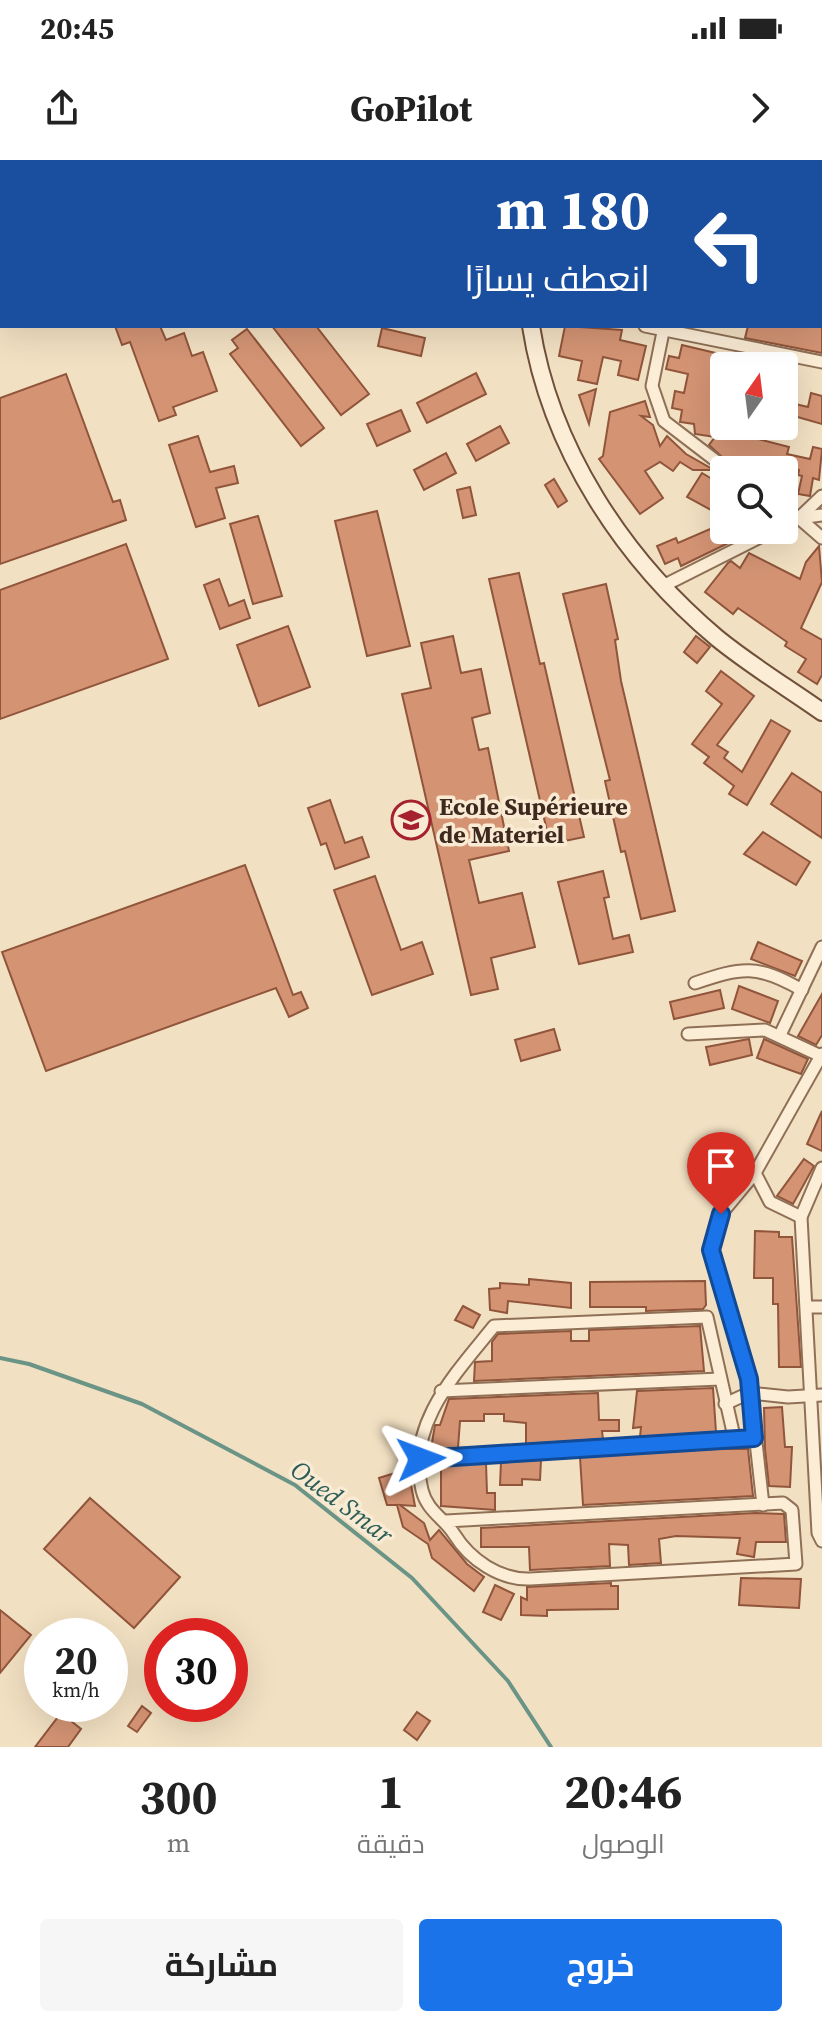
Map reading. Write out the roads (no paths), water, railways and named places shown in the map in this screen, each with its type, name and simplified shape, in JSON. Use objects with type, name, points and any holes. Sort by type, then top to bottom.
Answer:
[{"type":"main road","points":[[531,328],[538,368],[557,425],[604,514],[663,586],[717,638],[822,712]]},
{"type":"street","points":[[710,456],[664,421],[652,386],[663,328],[822,362]]},
{"type":"street","points":[[799,518],[822,496]]},
{"type":"street","points":[[799,518],[822,515]]},
{"type":"street","points":[[799,518],[822,538]]},
{"type":"street","points":[[663,586],[746,544]]},
{"type":"street","points":[[780,1035],[822,947]]},
{"type":"street","points":[[695,983],[737,969],[753,970],[802,990]]},
{"type":"street","points":[[688,1034],[746,1028],[780,1035],[821,1055],[755,1173],[721,1214],[711,1250],[742,1353],[763,1505]]},
{"type":"street","points":[[822,1168],[801,1217],[817,1395],[818,1533],[822,1541]]},
{"type":"street","points":[[755,1173],[770,1202],[801,1217]]},
{"type":"street","points":[[807,1307],[822,1307]]},
{"type":"street","points":[[446,1521],[783,1503],[792,1510],[796,1564],[513,1580],[494,1573],[459,1542],[446,1521],[432,1512],[422,1490],[421,1459],[431,1413],[441,1391],[494,1326],[707,1317],[735,1441]]},
{"type":"street","points":[[441,1391],[720,1379]]},
{"type":"street","points":[[725,1404],[749,1393],[788,1397],[817,1395]]},
{"type":"street","points":[[421,1459],[754,1438]]},
{"type":"waterway","name":"Oued Smar","points":[[0,1358],[29,1364],[142,1404],[295,1485],[412,1578],[508,1681],[551,1747]]},
{"type":"place","name":"Ecole Supérieure de Materiel","points":[[411,820]]}]
